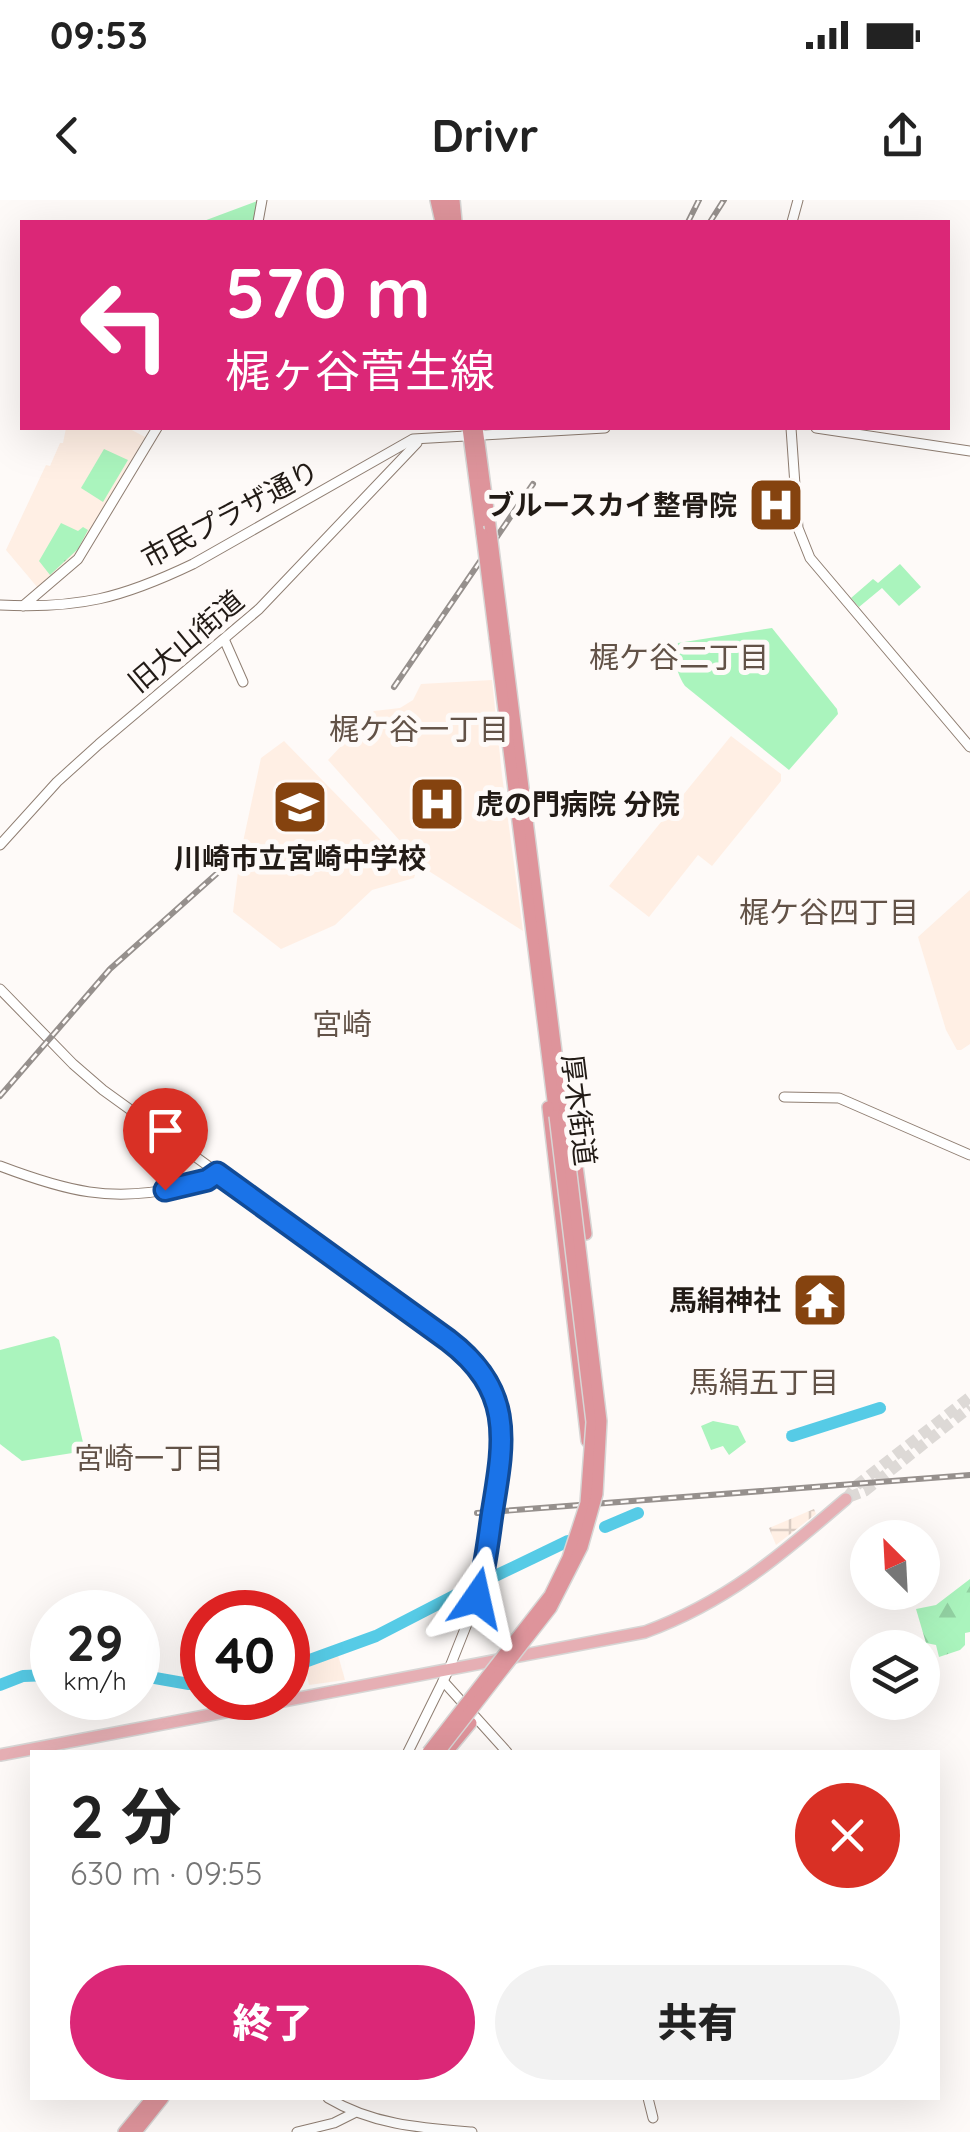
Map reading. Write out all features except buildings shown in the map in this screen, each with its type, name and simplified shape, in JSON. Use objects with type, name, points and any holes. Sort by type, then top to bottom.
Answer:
[{"type":"highway","name":"厚木街道","points":[[430,1750],[550,1595],[568,1558],[586,1503],[592,1422],[556,1083],[473,431]]},
{"type":"highway","points":[[556,1083],[570,1108],[586,1234]]},
{"type":"highway","points":[[556,1083],[547,1112],[586,1424],[584,1485]]},
{"type":"highway","name":"厚木街道","points":[[441,1750],[551,1608],[582,1547],[596,1494],[601,1421],[559,1116]]},
{"type":"highway","points":[[495,1660],[541,1600],[559,1566],[577,1514]]},
{"type":"highway","points":[[448,1750],[471,1722]]},
{"type":"highway","points":[[124,2132],[150,2100]]},
{"type":"highway","points":[[136,2132],[162,2100]]},
{"type":"main road","points":[[0,1755],[446,1675],[495,1660],[645,1632],[698,1611],[746,1581],[846,1499]]},
{"type":"street","points":[[24,606],[78,558],[156,430]]},
{"type":"street","points":[[382,482],[429,432],[517,430]]},
{"type":"street","points":[[791,430],[798,528],[810,558],[970,748]]},
{"type":"street","points":[[829,430],[970,451]]},
{"type":"street","name":"市民プラザ通り","points":[[0,605],[101,601],[155,582],[429,432]]},
{"type":"street","points":[[376,460],[382,482]]},
{"type":"street","name":"旧大山街道","points":[[0,845],[56,782],[259,610],[382,482]]},
{"type":"street","points":[[224,639],[243,682]]},
{"type":"street","points":[[0,989],[87,1078],[455,1345],[478,1367],[490,1388],[502,1423],[501,1466],[480,1590],[446,1675],[409,1750]]},
{"type":"street","points":[[784,1097],[839,1098],[970,1155]]},
{"type":"street","points":[[0,1179],[3,1167],[76,1192],[118,1196],[193,1184],[217,1173]]},
{"type":"street","points":[[446,1675],[504,1750]]},
{"type":"street","points":[[331,2100],[354,2113],[391,2124],[472,2132]]},
{"type":"street","points":[[648,2100],[653,2118]]},
{"type":"street","points":[[297,2132],[334,2123],[354,2113]]},
{"type":"shaded area","points":[[66,430],[132,430],[145,437],[84,542],[38,588],[6,550],[46,465],[50,466]]},
{"type":"shaded area","name":"虎の門病院 分院","points":[[492,680],[523,931],[424,868],[328,760],[374,711],[400,708],[413,700],[421,684]]},
{"type":"shaded area","points":[[731,736],[781,774],[781,781],[712,866],[698,855],[649,917],[609,886]]},
{"type":"shaded area","name":"川崎市立宮崎中学校","points":[[284,741],[415,875],[372,890],[335,925],[281,949],[233,912],[240,856],[261,758]]},
{"type":"shaded area","points":[[970,890],[970,1044],[957,1050],[946,1030],[918,937]]},
{"type":"shaded area","points":[[814,1509],[816,1514],[776,1545],[769,1528]]},
{"type":"shaded area","points":[[338,1655],[345,1680],[310,1685],[310,1664]]},
{"type":"green space","points":[[257,201],[253,220],[206,220]]},
{"type":"green space","points":[[104,449],[128,460],[103,502],[81,488]]},
{"type":"green space","points":[[61,523],[78,531],[83,527],[88,530],[78,549],[50,575],[39,561]]},
{"type":"green space","points":[[900,564],[921,587],[899,606],[882,588],[859,607],[851,598],[873,579],[878,583]]},
{"type":"green space","points":[[772,628],[838,714],[789,770],[685,686],[675,659],[678,643]]},
{"type":"green space","points":[[54,1336],[59,1340],[85,1451],[22,1461],[0,1444],[0,1350]]},
{"type":"green space","points":[[713,1421],[738,1426],[746,1442],[729,1455],[723,1446],[711,1450],[701,1426]]},
{"type":"green space","points":[[970,1579],[970,1632],[965,1633],[965,1645],[940,1657],[940,1630],[922,1630],[916,1610],[940,1610],[940,1602]]},
{"type":"waterway","points":[[792,1436],[880,1408]]},
{"type":"waterway","points":[[605,1527],[638,1513]]},
{"type":"waterway","points":[[493,1577],[568,1541]]},
{"type":"waterway","points":[[310,1660],[376,1636],[471,1587]]},
{"type":"waterway","points":[[0,1685],[30,1676]]},
{"type":"waterway","points":[[160,1679],[180,1682]]},
{"type":"tunnel","points":[[846,1499],[857,1485],[970,1397]]},
{"type":"tunnel","points":[[849,1497],[865,1491],[970,1407]]},
{"type":"railway","points":[[689,220],[699,200]]},
{"type":"railway","points":[[711,220],[724,200]]},
{"type":"railway","points":[[394,687],[533,484]]},
{"type":"railway","points":[[0,1096],[110,969],[223,868]]},
{"type":"railway","points":[[477,1513],[970,1475]]},
{"type":"place","name":"ブルースカイ整骨院","points":[[776,505]]},
{"type":"place","name":"虎の門病院 分院","points":[[437,804]]},
{"type":"place","name":"川崎市立宮崎中学校","points":[[300,807]]},
{"type":"place","name":"馬絹神社","points":[[820,1300]]},
{"type":"district","name":"梶ケ谷二丁目","points":[[679,658]]},
{"type":"district","name":"梶ケ谷一丁目","points":[[419,730]]},
{"type":"district","name":"梶ケ谷四丁目","points":[[829,913]]},
{"type":"district","name":"宮崎","points":[[342,1025]]},
{"type":"district","name":"馬絹五丁目","points":[[764,1383]]},
{"type":"district","name":"宮崎一丁目","points":[[149,1459]]},
{"type":"route","points":[[165,1190],[207,1180],[217,1173],[448,1340],[478,1367],[497,1405],[504,1441],[477,1598]]}]
